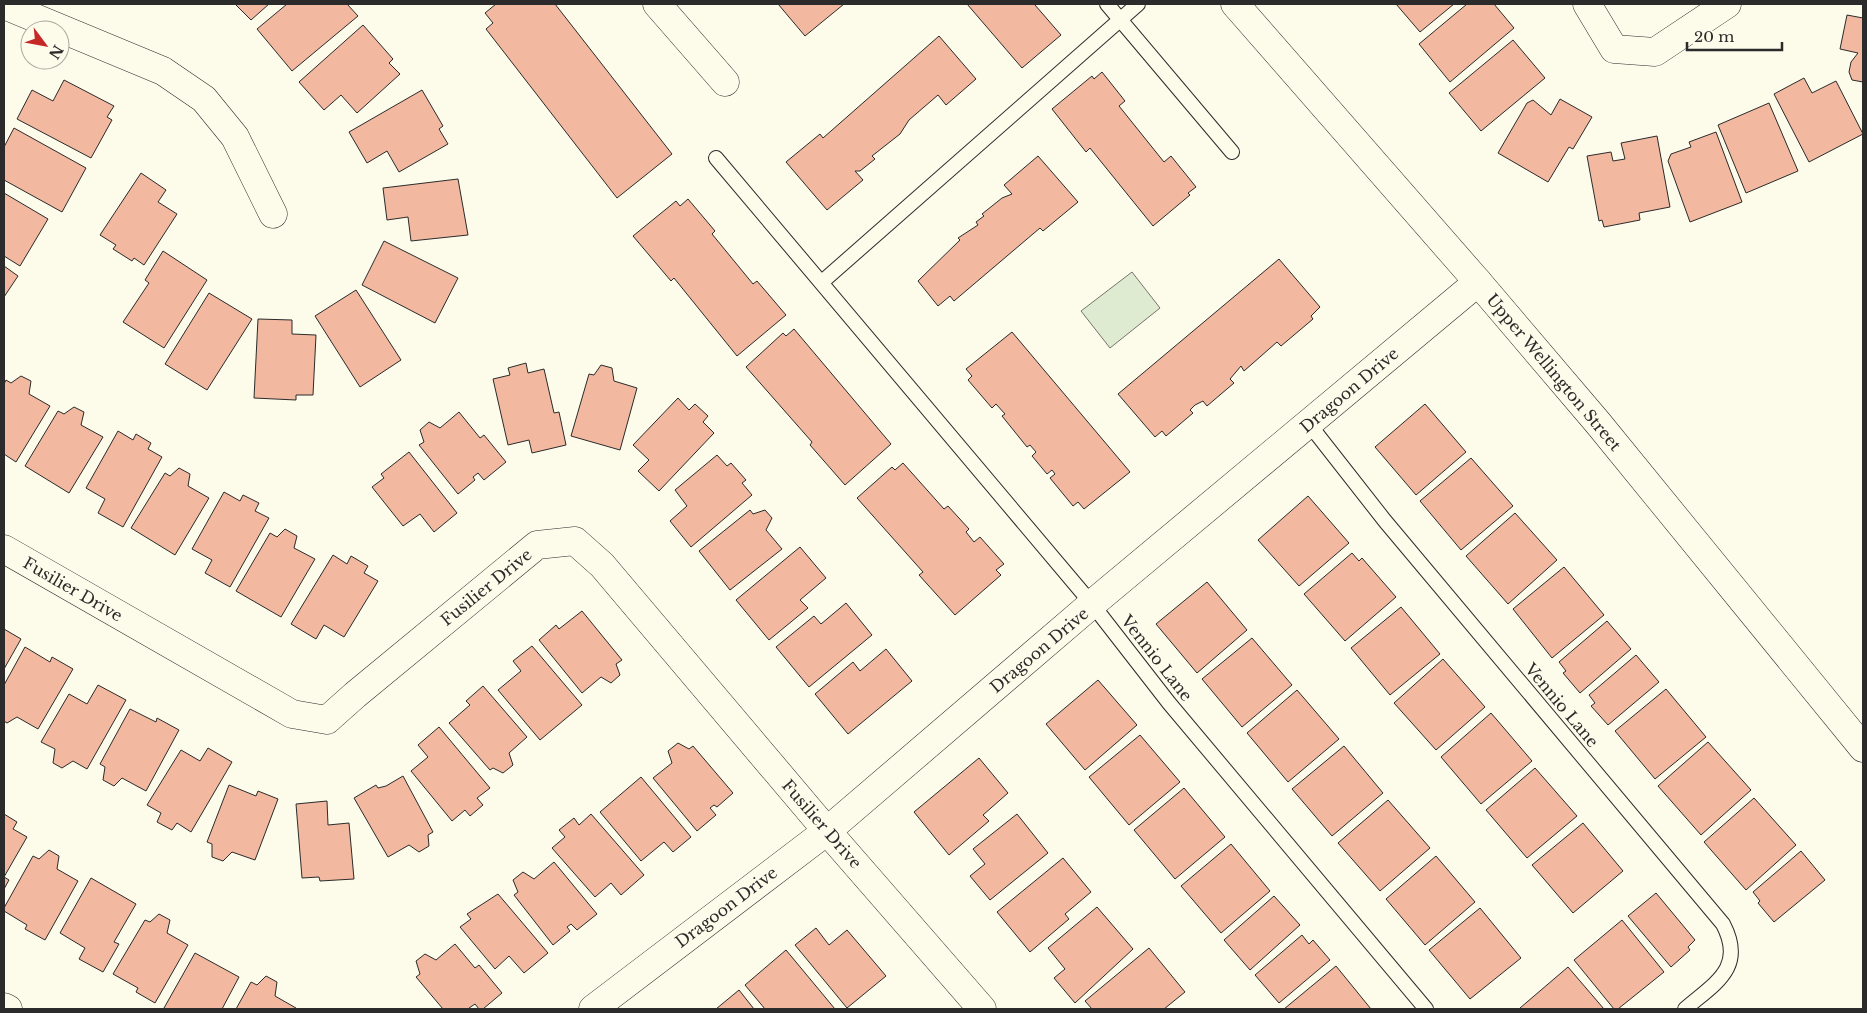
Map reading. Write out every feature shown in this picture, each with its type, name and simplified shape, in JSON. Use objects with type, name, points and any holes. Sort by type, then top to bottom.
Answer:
[{"type":"street","points":[[657,4],[725,82]]},
{"type":"street","name":"Upper Wellington Street","points":[[1235,4],[1478,282],[1598,423],[1863,748]]},
{"type":"street","points":[[1587,4],[1614,49],[1655,52],[1728,4]]},
{"type":"street","points":[[4,5],[163,71],[204,99],[235,137],[273,214]]},
{"type":"street","name":"Dragoon Drive","points":[[593,1009],[827,831],[1092,604],[1478,282]]},
{"type":"street","name":"Fusilier Drive","points":[[4,549],[292,714],[327,720],[354,695],[537,545],[575,541],[602,565],[827,831],[982,1009]]},
{"type":"street","points":[[4,1007],[8,1009]]},
{"type":"lane","points":[[1107,4],[1232,152]]},
{"type":"lane","points":[[822,282],[1138,4]]},
{"type":"lane","name":"Vennio Lane","points":[[716,158],[1092,604],[1169,703],[1426,1009]]},
{"type":"lane","name":"Vennio Lane","points":[[1309,424],[1385,521],[1723,924],[1730,937],[1732,954],[1727,970],[1717,982],[1685,1009]]},
{"type":"green space","points":[[1132,272],[1160,308],[1110,348],[1081,311]]},
{"type":"building","points":[[235,4],[269,4],[251,20]]},
{"type":"building","points":[[287,4],[347,4],[358,16],[292,71],[257,29]]},
{"type":"building","points":[[496,4],[555,4],[672,154],[617,198],[486,29],[493,23],[485,13]]},
{"type":"building","points":[[778,4],[844,4],[805,36]]},
{"type":"building","points":[[967,4],[1037,4],[1035,5],[1061,35],[1022,68]]},
{"type":"building","points":[[1396,4],[1454,4],[1420,32]]},
{"type":"building","points":[[1467,4],[1494,4],[1514,28],[1450,82],[1419,44]]},
{"type":"building","points":[[1847,15],[1863,18],[1863,82],[1852,80],[1849,72],[1851,62],[1858,53],[1840,49]]},
{"type":"building","points":[[363,25],[393,59],[389,63],[400,74],[357,113],[341,95],[324,110],[299,82]]},
{"type":"building","points":[[939,36],[976,79],[946,105],[938,95],[909,120],[900,134],[872,156],[875,159],[860,171],[855,171],[863,180],[827,210],[786,162],[820,134],[823,138]]},
{"type":"building","points":[[1513,40],[1545,78],[1481,131],[1449,93]]},
{"type":"building","points":[[1102,72],[1125,101],[1119,106],[1164,162],[1171,156],[1196,187],[1188,193],[1190,195],[1153,226],[1090,148],[1086,152],[1052,109],[1092,76],[1094,79]]},
{"type":"building","points":[[1804,78],[1812,93],[1836,81],[1863,134],[1809,162],[1774,94]]},
{"type":"building","points":[[64,80],[114,106],[107,117],[112,120],[91,158],[17,119],[32,90],[53,101]]},
{"type":"building","points":[[422,90],[443,126],[439,129],[448,144],[399,172],[387,151],[367,163],[349,132]]},
{"type":"building","points":[[1560,99],[1592,117],[1573,149],[1569,147],[1548,182],[1498,153],[1527,103],[1533,100],[1551,115]]},
{"type":"building","points":[[1769,103],[1798,171],[1746,193],[1718,125]]},
{"type":"building","points":[[14,128],[86,168],[62,212],[4,180],[4,147]]},
{"type":"building","points":[[1716,132],[1742,202],[1690,222],[1668,161],[1671,154],[1691,147],[1689,142]]},
{"type":"building","points":[[1657,136],[1670,207],[1639,213],[1640,220],[1604,227],[1602,220],[1599,221],[1587,156],[1611,152],[1613,161],[1625,159],[1621,143]]},
{"type":"building","points":[[1038,156],[1078,202],[1043,231],[1040,228],[954,301],[950,296],[938,306],[918,281],[960,240],[958,238],[978,225],[976,222],[984,216],[982,214],[1002,198],[1012,194],[1004,185]]},
{"type":"building","points":[[141,173],[166,190],[158,202],[177,214],[144,265],[134,258],[132,261],[113,249],[116,245],[100,235]]},
{"type":"building","points":[[458,179],[468,235],[411,241],[408,217],[387,220],[383,188]]},
{"type":"building","points":[[4,193],[48,219],[20,266],[4,256]]},
{"type":"building","points":[[688,199],[715,231],[712,234],[753,284],[757,281],[786,315],[737,356],[674,278],[671,281],[633,236],[676,201],[680,206]]},
{"type":"building","points":[[384,241],[458,278],[435,323],[362,285]]},
{"type":"building","points":[[163,251],[207,280],[164,348],[123,322],[149,283],[145,280]]},
{"type":"building","points":[[1279,259],[1320,307],[1311,316],[1313,319],[1281,346],[1277,342],[1244,371],[1241,366],[1230,379],[1234,383],[1207,406],[1203,401],[1195,405],[1190,410],[1193,413],[1166,436],[1162,431],[1155,437],[1118,394]]},
{"type":"building","points":[[4,266],[18,276],[4,297]]},
{"type":"building","points":[[356,290],[401,360],[360,387],[315,316]]},
{"type":"building","points":[[209,293],[252,319],[207,390],[165,364]]},
{"type":"building","points":[[258,319],[292,320],[292,334],[316,335],[313,395],[296,395],[296,400],[254,398]]},
{"type":"building","points":[[794,329],[891,444],[845,485],[810,445],[812,442],[746,367],[783,333],[786,336]]},
{"type":"building","points":[[1012,332],[1130,472],[1084,509],[1078,502],[1073,506],[1050,478],[1055,474],[1052,470],[1047,474],[1032,456],[1036,452],[1030,445],[1027,447],[1002,416],[1005,414],[996,404],[992,408],[968,380],[972,376],[966,369]]},
{"type":"building","points":[[526,363],[528,373],[544,369],[554,413],[559,412],[566,445],[532,453],[529,440],[508,445],[493,379],[510,375],[508,368]]},
{"type":"building","points":[[601,365],[612,368],[614,381],[637,388],[620,450],[571,436],[589,374],[594,375]]},
{"type":"building","points":[[21,376],[31,381],[29,394],[50,406],[16,462],[4,454],[4,384],[6,380],[11,383]]},
{"type":"building","points":[[678,398],[689,410],[695,404],[708,416],[703,422],[714,433],[659,491],[638,471],[649,460],[633,445]]},
{"type":"building","points":[[1425,404],[1466,452],[1416,495],[1375,447]]},
{"type":"building","points":[[74,407],[84,412],[81,425],[103,437],[69,493],[25,466],[58,411],[64,414]]},
{"type":"building","points":[[459,412],[480,438],[484,435],[506,462],[484,480],[478,473],[473,477],[475,480],[458,494],[419,445],[424,442],[420,430],[429,422],[440,428]]},
{"type":"building","points":[[118,431],[133,440],[136,434],[151,443],[148,449],[162,457],[123,527],[98,513],[105,499],[86,488]]},
{"type":"building","points":[[409,452],[457,513],[434,532],[420,514],[403,526],[372,487],[384,478],[381,474]]},
{"type":"building","points":[[717,455],[727,466],[731,463],[746,480],[742,483],[752,495],[691,547],[670,521],[687,506],[675,490]]},
{"type":"building","points":[[1471,458],[1513,506],[1461,550],[1420,501]]},
{"type":"building","points":[[903,463],[944,509],[948,506],[969,529],[966,532],[974,542],[980,537],[1004,564],[996,570],[1001,575],[955,615],[919,575],[923,572],[857,498],[892,467],[895,470]]},
{"type":"building","points":[[179,468],[190,474],[188,486],[209,498],[175,555],[131,528],[165,473],[170,476]]},
{"type":"building","points":[[224,492],[240,501],[243,495],[259,503],[255,511],[269,518],[230,587],[205,573],[212,560],[192,549]]},
{"type":"building","points":[[1308,496],[1349,543],[1299,586],[1258,540]]},
{"type":"building","points":[[750,510],[753,514],[765,510],[772,518],[766,530],[782,549],[730,590],[699,551]]},
{"type":"building","points":[[1515,513],[1557,560],[1508,604],[1466,556]]},
{"type":"building","points":[[285,529],[297,536],[294,548],[315,559],[281,617],[236,591],[270,533],[277,537]]},
{"type":"building","points":[[800,547],[826,578],[800,600],[808,608],[769,640],[736,600]]},
{"type":"building","points":[[1352,553],[1359,561],[1362,558],[1396,597],[1345,641],[1304,594]]},
{"type":"building","points":[[333,555],[347,564],[351,556],[368,566],[364,573],[378,581],[344,637],[324,625],[316,639],[291,624]]},
{"type":"building","points":[[1564,567],[1604,615],[1552,658],[1513,609]]},
{"type":"building","points":[[1207,582],[1247,630],[1197,673],[1156,624]]},
{"type":"building","points":[[846,603],[872,635],[809,687],[776,647],[814,616],[821,624]]},
{"type":"building","points":[[1401,607],[1440,654],[1390,695],[1351,648]]},
{"type":"building","points":[[582,611],[622,660],[616,664],[620,675],[611,683],[601,677],[582,693],[539,640],[556,625],[559,629]]},
{"type":"building","points":[[1607,621],[1631,649],[1580,693],[1563,673],[1566,671],[1559,662]]},
{"type":"building","points":[[4,629],[21,639],[4,669]]},
{"type":"building","points":[[1252,638],[1292,685],[1242,727],[1202,679]]},
{"type":"building","points":[[532,646],[582,705],[540,740],[498,690],[521,671],[513,661]]},
{"type":"building","points":[[25,647],[50,662],[52,657],[73,669],[38,729],[17,717],[7,723],[4,721],[4,685]]},
{"type":"building","points":[[886,649],[912,681],[848,734],[815,694],[853,662],[860,671]]},
{"type":"building","points":[[1636,655],[1659,682],[1608,725],[1591,706],[1595,703],[1589,695]]},
{"type":"building","points":[[1443,659],[1485,707],[1436,750],[1394,703]]},
{"type":"building","points":[[1098,680],[1137,725],[1085,770],[1046,724]]},
{"type":"building","points":[[98,685],[126,700],[87,769],[73,761],[62,768],[53,763],[55,749],[41,742],[69,694],[87,704]]},
{"type":"building","points":[[483,686],[527,737],[509,753],[513,765],[503,773],[493,768],[490,770],[449,723],[470,705],[466,701]]},
{"type":"building","points":[[1666,689],[1706,737],[1655,779],[1615,731]]},
{"type":"building","points":[[1297,690],[1339,739],[1288,782],[1247,733]]},
{"type":"building","points":[[130,709],[156,722],[157,718],[179,730],[146,791],[122,778],[114,786],[103,780],[105,767],[100,764]]},
{"type":"building","points":[[1491,713],[1532,761],[1481,804],[1441,757]]},
{"type":"building","points":[[439,727],[490,788],[477,798],[483,805],[470,816],[465,810],[452,821],[411,771],[428,757],[418,745]]},
{"type":"building","points":[[1140,735],[1180,782],[1129,825],[1089,777]]},
{"type":"building","points":[[1708,742],[1751,790],[1701,835],[1658,786]]},
{"type":"building","points":[[678,743],[689,749],[693,746],[733,793],[717,807],[714,805],[710,808],[716,815],[697,831],[653,778],[672,763],[668,751]]},
{"type":"building","points":[[1344,746],[1383,793],[1332,836],[1292,789]]},
{"type":"building","points":[[208,748],[232,762],[191,832],[177,823],[172,830],[157,822],[161,813],[147,805],[181,750],[200,761]]},
{"type":"building","points":[[979,758],[1008,793],[983,815],[989,821],[949,855],[914,812]]},
{"type":"building","points":[[1535,768],[1577,816],[1527,858],[1486,810]]},
{"type":"building","points":[[403,776],[433,832],[428,835],[429,846],[419,852],[409,845],[388,857],[354,798],[376,785],[378,788],[386,786]]},
{"type":"building","points":[[641,777],[691,837],[673,852],[664,842],[641,861],[600,812]]},
{"type":"building","points":[[229,785],[256,796],[258,791],[278,799],[255,860],[232,852],[223,861],[212,857],[212,844],[207,842]]},
{"type":"building","points":[[1184,788],[1225,837],[1175,879],[1134,830]]},
{"type":"building","points":[[1754,798],[1796,845],[1746,890],[1704,842]]},
{"type":"building","points":[[1388,800],[1430,848],[1380,891],[1338,843]]},
{"type":"building","points":[[327,801],[328,825],[349,823],[354,879],[320,881],[319,877],[302,878],[296,804]]},
{"type":"building","points":[[4,814],[17,822],[13,829],[27,837],[4,877]]},
{"type":"building","points":[[591,814],[644,875],[621,895],[611,883],[595,897],[552,848],[565,837],[559,830],[574,818],[579,825]]},
{"type":"building","points":[[1017,814],[1048,853],[990,900],[970,876],[985,864],[973,849]]},
{"type":"building","points":[[1583,823],[1623,871],[1573,913],[1532,865]]},
{"type":"building","points":[[1231,844],[1270,891],[1221,933],[1181,886]]},
{"type":"building","points":[[49,850],[59,856],[57,869],[78,881],[45,940],[25,929],[27,925],[4,911],[4,908],[33,856],[39,859]]},
{"type":"building","points":[[1801,851],[1825,880],[1774,922],[1758,903],[1760,901],[1753,892]]},
{"type":"building","points":[[1436,856],[1475,902],[1425,945],[1386,899]]},
{"type":"building","points":[[1063,858],[1091,892],[1065,914],[1069,919],[1030,952],[997,912]]},
{"type":"building","points":[[554,862],[597,914],[577,930],[571,924],[567,927],[570,931],[553,945],[514,895],[518,892],[513,880],[523,872],[534,879]]},
{"type":"building","points":[[4,877],[9,880],[4,889]]},
{"type":"building","points":[[91,878],[136,904],[114,942],[119,944],[103,972],[79,959],[85,948],[60,933]]},
{"type":"building","points":[[1656,893],[1695,940],[1688,947],[1690,950],[1671,967],[1628,916]]},
{"type":"building","points":[[498,894],[548,953],[524,973],[509,956],[495,969],[460,927],[471,919],[467,914]]},
{"type":"building","points":[[1274,896],[1300,925],[1250,970],[1224,940]]},
{"type":"building","points":[[1097,907],[1133,949],[1075,1003],[1054,978],[1065,969],[1048,948]]},
{"type":"building","points":[[1480,908],[1521,958],[1470,999],[1429,950]]},
{"type":"building","points":[[159,914],[170,920],[167,933],[188,945],[155,1003],[136,992],[138,988],[113,974],[145,920],[150,922]]},
{"type":"building","points":[[1622,920],[1664,972],[1618,1009],[1614,1009],[1574,960]]},
{"type":"building","points":[[816,928],[829,945],[847,930],[886,976],[847,1008],[795,945]]},
{"type":"building","points":[[1302,935],[1309,944],[1313,940],[1330,960],[1279,1003],[1255,975]]},
{"type":"building","points":[[455,944],[475,968],[479,965],[502,993],[483,1009],[479,1009],[475,1004],[470,1009],[443,1009],[416,977],[420,974],[416,961],[425,954],[436,960]]},
{"type":"building","points":[[1149,948],[1185,992],[1164,1009],[1092,1009],[1085,1001]]},
{"type":"building","points":[[786,950],[835,1009],[765,1009],[745,985]]},
{"type":"building","points":[[195,953],[239,977],[222,1009],[164,1008]]},
{"type":"building","points":[[1336,966],[1371,1009],[1284,1009]]},
{"type":"building","points":[[1568,967],[1604,1009],[1520,1008]]},
{"type":"building","points":[[266,976],[277,982],[275,996],[296,1008],[236,1009],[251,982],[257,985]]},
{"type":"building","points":[[739,990],[754,1009],[716,1009]]}]
